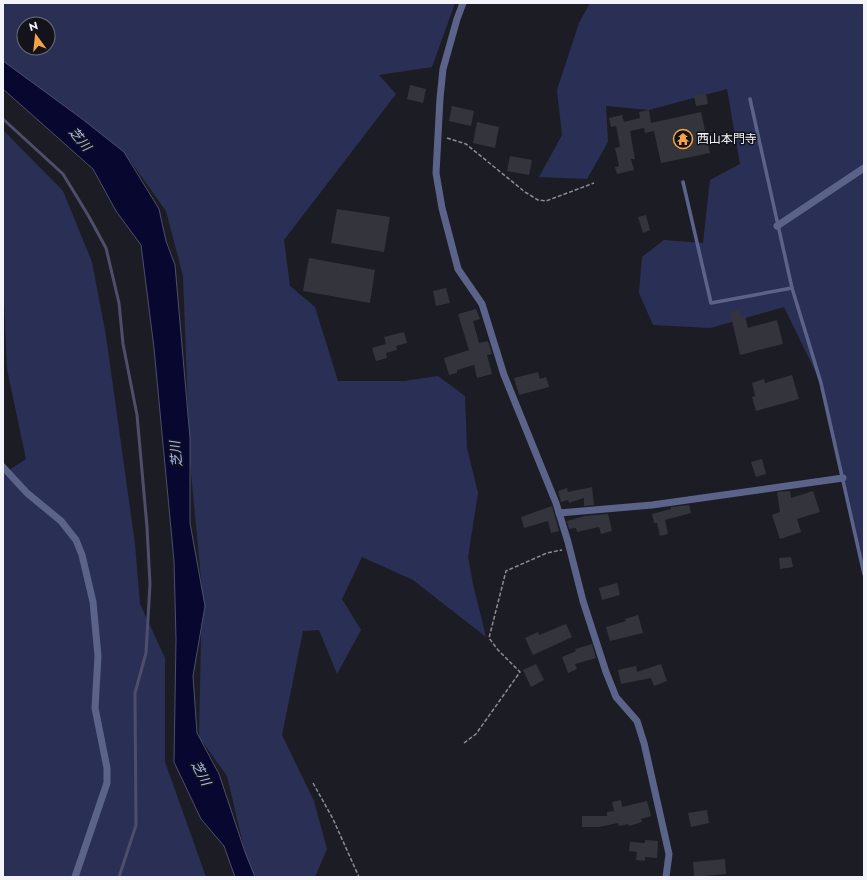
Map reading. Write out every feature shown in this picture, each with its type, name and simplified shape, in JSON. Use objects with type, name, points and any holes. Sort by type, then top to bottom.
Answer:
[{"type":"street","points":[[464,3],[457,19],[443,69],[437,135],[437,180],[442,208],[458,269],[482,304],[504,374],[559,513],[583,601],[606,672],[616,697],[637,720],[644,743],[669,854],[666,877]]},
{"type":"street","points":[[778,226],[864,168]]},
{"type":"street","points":[[3,467],[27,493],[61,521],[76,540],[82,555],[93,602],[98,656],[95,708],[107,768],[107,783],[75,877]]},
{"type":"street","points":[[559,513],[652,505],[843,478]]},
{"type":"lane","points":[[750,99],[792,288],[821,383],[864,574]]},
{"type":"lane","points":[[683,182],[711,303],[792,288]]},
{"type":"path","points":[[437,135],[466,144],[525,192],[538,200],[546,201],[594,183]]},
{"type":"path","points":[[464,743],[476,734],[520,672],[498,650],[489,638],[506,571],[547,552],[570,549]]},
{"type":"path","points":[[313,783],[333,819],[359,877]]},
{"type":"shaded area","points":[[3,3],[455,3],[432,67],[379,75],[396,94],[284,240],[290,286],[315,307],[338,381],[404,381],[438,376],[465,396],[467,448],[478,493],[468,557],[486,637],[413,580],[362,557],[342,599],[361,630],[337,674],[319,630],[303,631],[282,735],[314,801],[327,849],[315,877],[255,877],[245,852],[227,776],[199,737],[202,589],[190,462],[183,276],[166,211],[124,152],[3,61]]},
{"type":"shaded area","points":[[590,3],[864,3],[864,574],[821,383],[784,307],[710,328],[653,325],[639,293],[642,257],[664,240],[703,243],[710,180],[740,164],[727,89],[649,110],[606,106],[608,142],[587,179],[539,177],[562,135],[557,90],[579,23]]},
{"type":"shaded area","points":[[3,130],[63,191],[92,262],[106,336],[135,544],[140,604],[165,658],[165,762],[206,877],[3,877],[3,474],[26,459],[7,369],[3,273]]},
{"type":"water","name":"芝川","points":[[3,61],[81,118],[124,152],[159,209],[166,241],[175,265],[190,438],[190,523],[205,606],[193,676],[197,733],[219,774],[255,877],[235,877],[224,846],[201,819],[174,762],[176,639],[174,561],[154,348],[141,245],[116,211],[93,169],[3,89]]},
{"type":"building","points":[[410,85],[426,89],[423,103],[407,99]]},
{"type":"building","points":[[706,94],[708,104],[696,106],[694,96]]},
{"type":"building","points":[[452,106],[474,111],[471,126],[449,121]]},
{"type":"building","points":[[649,110],[651,123],[701,112],[710,153],[661,163],[654,131],[645,133],[644,128],[630,131],[635,159],[631,159],[634,170],[617,174],[615,167],[619,166],[615,148],[620,147],[616,126],[611,127],[609,118],[622,115],[624,122],[640,118],[639,112]]},
{"type":"building","points":[[477,122],[499,127],[495,148],[473,143]]},
{"type":"building","points":[[510,156],[532,160],[529,175],[507,171]]},
{"type":"building","points":[[337,209],[390,217],[384,252],[331,243]]},
{"type":"building","points":[[646,215],[650,230],[643,233],[638,217]]},
{"type":"building","points":[[309,258],[375,270],[370,303],[303,291]]},
{"type":"building","points":[[446,288],[450,303],[436,306],[433,291]]},
{"type":"building","points":[[476,309],[480,319],[473,321],[479,343],[488,341],[492,354],[487,355],[492,374],[477,378],[474,365],[457,370],[457,373],[449,375],[444,358],[469,350],[458,314]]},
{"type":"building","points":[[739,310],[741,317],[745,316],[748,328],[777,320],[783,344],[740,355],[730,312]]},
{"type":"building","points":[[404,332],[407,343],[396,346],[397,350],[386,353],[387,358],[376,361],[372,348],[386,344],[384,337]]},
{"type":"building","points":[[538,372],[540,379],[546,377],[549,387],[519,395],[514,378]]},
{"type":"building","points":[[792,375],[799,399],[756,411],[752,397],[755,396],[752,383],[764,379],[765,383]]},
{"type":"building","points":[[762,459],[766,474],[756,477],[751,462]]},
{"type":"building","points":[[592,487],[594,505],[584,506],[584,498],[569,503],[568,500],[561,502],[558,491],[567,488],[568,492]]},
{"type":"building","points":[[790,491],[791,498],[813,491],[820,512],[797,519],[801,532],[780,539],[772,515],[780,512],[777,492]]},
{"type":"building","points":[[689,505],[691,513],[665,520],[668,534],[660,536],[657,523],[654,523],[652,514],[671,509],[671,507]]},
{"type":"building","points":[[552,506],[559,531],[551,533],[548,521],[524,528],[521,517]]},
{"type":"building","points":[[608,514],[612,531],[601,534],[599,527],[577,532],[576,528],[569,529],[567,521],[585,516]]},
{"type":"building","points":[[791,557],[793,567],[780,569],[779,558]]},
{"type":"building","points":[[617,583],[620,595],[602,600],[599,588]]},
{"type":"building","points":[[638,615],[643,633],[610,641],[606,627],[626,621],[625,619]]},
{"type":"building","points":[[566,624],[572,637],[533,655],[525,638],[538,632],[539,635]]},
{"type":"building","points":[[592,644],[596,658],[575,664],[577,669],[568,673],[562,657],[576,651],[575,649]]},
{"type":"building","points":[[536,664],[544,680],[531,687],[523,670]]},
{"type":"building","points":[[661,664],[667,681],[654,686],[651,678],[621,684],[618,670],[636,666],[637,672]]},
{"type":"building","points":[[621,800],[622,807],[647,801],[651,816],[641,819],[642,822],[629,826],[628,824],[619,826],[618,823],[599,827],[582,827],[582,816],[607,816],[607,812],[614,811],[612,802]]},
{"type":"building","points":[[707,810],[709,823],[691,827],[688,813]]},
{"type":"building","points":[[645,840],[658,841],[657,858],[645,857],[645,861],[636,860],[637,852],[629,851],[630,842],[645,843]]},
{"type":"building","points":[[725,859],[726,874],[694,877],[693,862]]},
{"type":"waterway","points":[[3,119],[63,174],[106,248],[119,303],[123,344],[137,415],[147,527],[150,584],[146,653],[135,693],[136,825],[119,877]]},
{"type":"place","name":"西山本門寺","points":[[683,139]]}]
